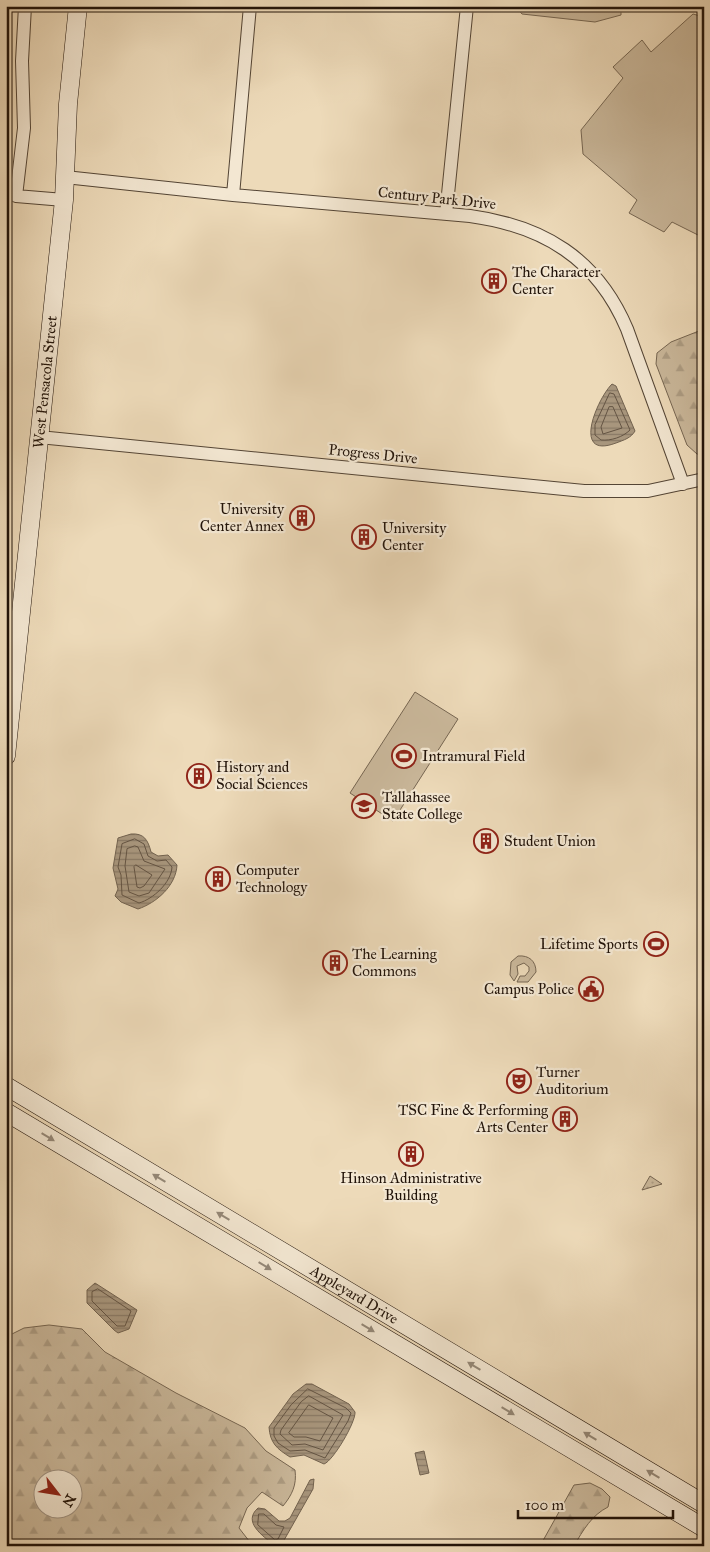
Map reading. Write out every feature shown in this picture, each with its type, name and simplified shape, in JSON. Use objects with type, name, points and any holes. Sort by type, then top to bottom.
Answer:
[{"type":"main road","name":"West Pensacola Street","points":[[6,756],[64,200],[68,104],[78,6]]},
{"type":"main road","name":"Appleyard Drive","points":[[6,1086],[704,1504]]},
{"type":"main road","name":"Appleyard Drive","points":[[6,1112],[704,1528]]},
{"type":"street","points":[[24,6],[22,61],[24,128],[16,196],[64,200]]},
{"type":"street","points":[[232,195],[250,6]]},
{"type":"street","points":[[446,214],[467,6]]},
{"type":"street","name":"Century Park Drive","points":[[65,177],[232,195],[446,214],[501,221],[540,234],[575,257],[591,272],[616,306],[626,326],[683,484]]},
{"type":"street","name":"Progress Drive","points":[[39,437],[584,491],[648,491],[704,479]]},
{"type":"green space","points":[[515,6],[621,6],[621,15],[595,22],[522,14]]},
{"type":"green space","points":[[693,14],[704,17],[704,238],[672,222],[664,232],[629,213],[637,200],[583,154],[581,130],[623,78],[613,67],[642,40],[651,52]]},
{"type":"green space","points":[[704,329],[703,455],[697,454],[687,445],[656,364],[657,353],[671,342]]},
{"type":"green space","name":"Intramural Field","points":[[415,692],[458,719],[393,821],[350,793]]},
{"type":"green space","points":[[518,956],[529,958],[535,965],[536,972],[528,982],[517,982],[520,976],[525,976],[529,971],[529,967],[524,963],[517,966],[518,974],[514,981],[510,975],[511,962]]},
{"type":"green space","points":[[650,1176],[662,1184],[642,1190]]},
{"type":"green space","points":[[49,1325],[82,1329],[105,1352],[176,1393],[245,1428],[266,1451],[295,1470],[293,1490],[289,1498],[283,1506],[262,1492],[247,1508],[239,1528],[253,1546],[6,1546],[6,1337],[24,1328]]},
{"type":"green space","points":[[590,1483],[602,1489],[610,1497],[608,1507],[602,1510],[584,1529],[574,1546],[540,1546],[574,1485]]},
{"type":"water","points":[[612,384],[616,386],[635,431],[624,440],[602,446],[594,443],[591,436],[592,426],[600,402]]},
{"type":"water","points":[[131,834],[145,838],[151,852],[158,856],[168,855],[177,865],[173,880],[164,893],[152,903],[138,909],[121,902],[115,896],[118,889],[113,868],[118,838]]},
{"type":"water","points":[[95,1283],[137,1310],[129,1329],[118,1333],[87,1303],[87,1290]]},
{"type":"water","points":[[306,1384],[312,1384],[349,1404],[355,1412],[352,1424],[343,1441],[333,1456],[324,1464],[304,1455],[290,1457],[275,1445],[270,1433],[269,1427],[293,1394]]},
{"type":"water","points":[[424,1451],[429,1473],[420,1475],[415,1453]]},
{"type":"water","points":[[314,1479],[313,1489],[283,1542],[281,1545],[274,1545],[256,1528],[252,1518],[254,1513],[258,1508],[265,1509],[279,1521],[285,1521],[290,1518],[310,1480]]},
{"type":"place","name":"The Character Center","points":[[494,281]]},
{"type":"place","name":"University Center Annex","points":[[302,518]]},
{"type":"place","name":"University Center","points":[[364,537]]},
{"type":"place","name":"Intramural Field","points":[[404,756]]},
{"type":"place","name":"History and Social Sciences","points":[[199,776]]},
{"type":"place","name":"Tallahassee State College","points":[[364,806]]},
{"type":"place","name":"Student Union","points":[[486,841]]},
{"type":"place","name":"Computer Technology","points":[[218,879]]},
{"type":"place","name":"Lifetime Sports","points":[[656,944]]},
{"type":"place","name":"The Learning Commons","points":[[335,963]]},
{"type":"place","name":"Campus Police","points":[[591,989]]},
{"type":"place","name":"Turner Auditorium","points":[[519,1081]]},
{"type":"place","name":"TSC Fine & Performing Arts Center","points":[[565,1119]]},
{"type":"place","name":"Hinson Administrative Building","points":[[411,1154]]}]
